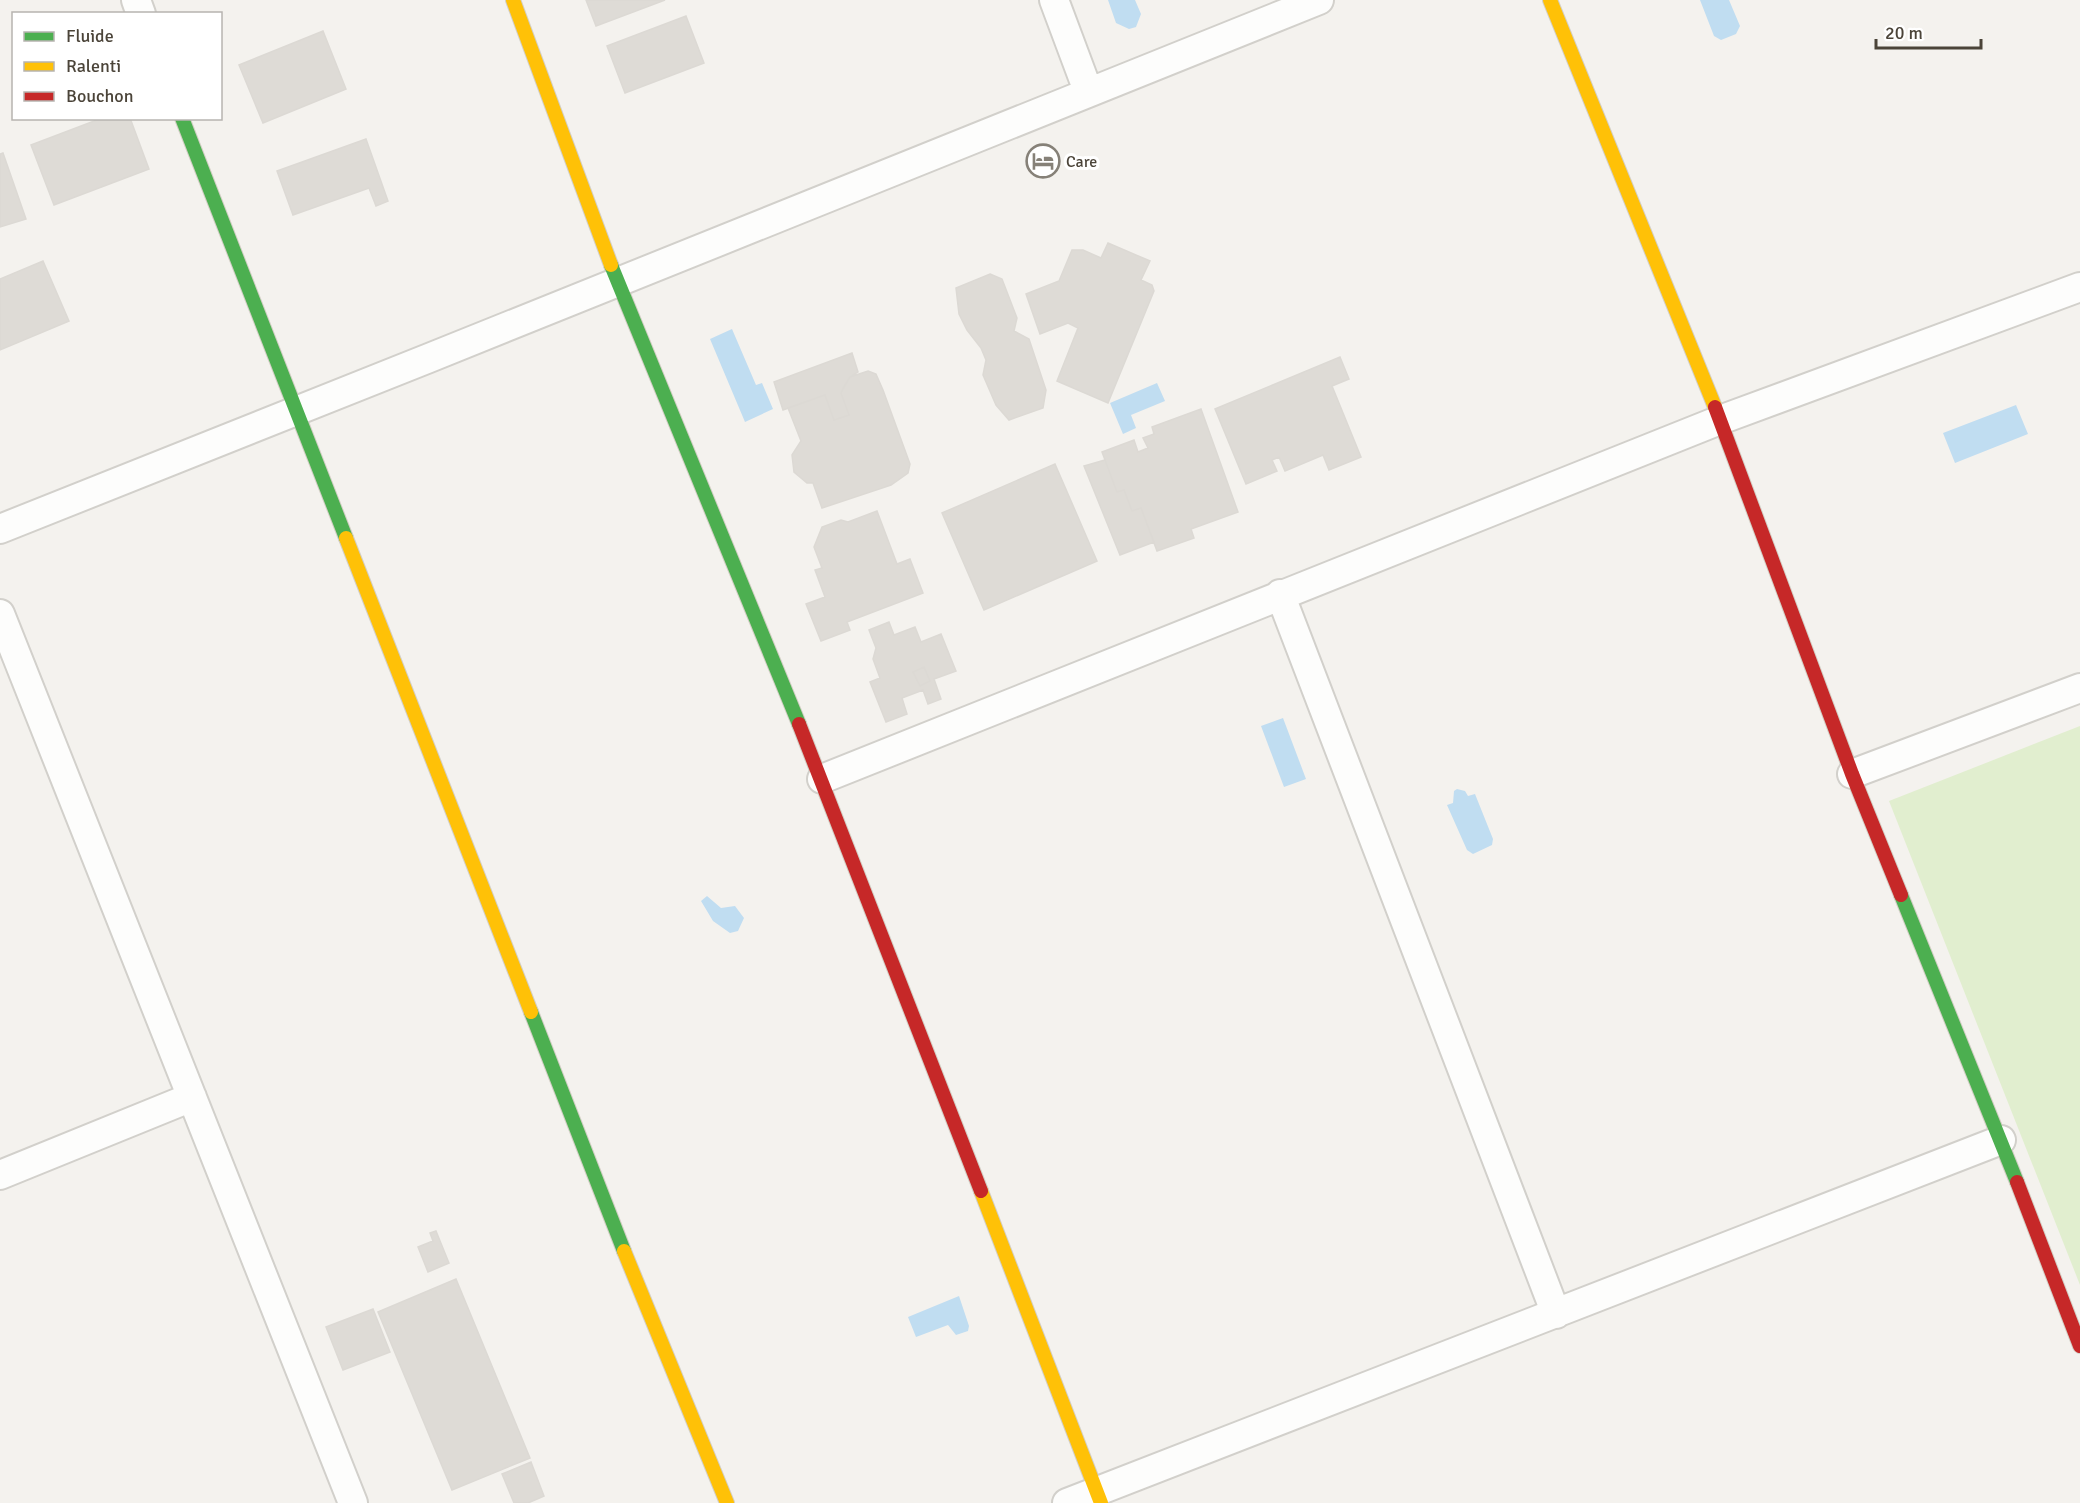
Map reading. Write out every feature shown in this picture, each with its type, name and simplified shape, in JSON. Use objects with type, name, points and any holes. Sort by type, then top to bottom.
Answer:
[{"type":"street","points":[[513,0],[618,284],[822,779],[1099,1497]]},
{"type":"street","points":[[1054,0],[1089,91]]},
{"type":"street","points":[[0,529],[618,284],[1089,91],[1319,0]]},
{"type":"street","points":[[1550,0],[1719,420],[1852,774],[2001,1140],[2080,1346]]},
{"type":"street","points":[[183,120],[620,1239],[726,1503]]},
{"type":"street","points":[[822,779],[1719,420],[2080,287]]},
{"type":"street","points":[[1280,594],[1556,1314]]},
{"type":"street","points":[[0,614],[353,1503]]},
{"type":"street","points":[[1852,774],[2080,688]]},
{"type":"street","points":[[0,1175],[192,1097]]},
{"type":"street","points":[[1067,1503],[1099,1497],[1556,1314],[2001,1140]]},
{"type":"green space","points":[[2080,726],[2080,1285],[1889,801]]},
{"type":"water","points":[[1108,0],[1135,0],[1141,14],[1136,27],[1129,29],[1116,23]]},
{"type":"water","points":[[1700,0],[1729,0],[1740,26],[1736,34],[1721,40],[1714,36]]},
{"type":"water","points":[[732,329],[756,385],[762,383],[773,409],[745,422],[710,339]]},
{"type":"water","points":[[1157,383],[1165,401],[1131,415],[1136,428],[1123,434],[1110,403]]},
{"type":"water","points":[[2016,405],[2028,434],[1955,463],[1943,433]]},
{"type":"water","points":[[1283,718],[1306,779],[1284,787],[1261,726]]},
{"type":"water","points":[[1457,789],[1465,791],[1468,796],[1475,794],[1493,839],[1492,845],[1473,854],[1467,850],[1447,805],[1453,803],[1454,791]]},
{"type":"water","points":[[707,896],[721,908],[735,906],[744,918],[738,931],[730,933],[713,921],[701,901]]},
{"type":"water","points":[[959,1296],[969,1326],[968,1331],[956,1335],[948,1325],[916,1337],[908,1317]]},
{"type":"building","points":[[586,0],[665,0],[596,26]]},
{"type":"building","points":[[686,16],[704,63],[625,93],[607,46]]},
{"type":"building","points":[[323,31],[346,89],[263,123],[239,65]]},
{"type":"building","points":[[97,120],[131,120],[149,169],[54,205],[31,145]]},
{"type":"building","points":[[366,139],[388,201],[376,206],[369,188],[293,215],[277,171]]},
{"type":"building","points":[[3,153],[26,219],[0,227],[0,154]]},
{"type":"building","points":[[1108,243],[1150,261],[1141,280],[1152,285],[1154,291],[1108,403],[1057,381],[1078,328],[1068,323],[1040,334],[1026,294],[1059,281],[1072,250],[1083,250],[1101,258]]},
{"type":"building","points":[[43,261],[69,321],[0,350],[0,279]]},
{"type":"building","points":[[990,274],[1002,279],[1017,318],[1014,331],[1029,339],[1046,390],[1043,408],[1009,420],[996,405],[983,375],[986,360],[981,348],[967,330],[959,314],[956,288]]},
{"type":"building","points":[[852,353],[858,372],[850,377],[841,393],[849,415],[834,420],[825,395],[783,410],[774,382]]},
{"type":"building","points":[[1340,357],[1349,379],[1332,386],[1361,457],[1329,470],[1323,455],[1285,471],[1279,457],[1272,460],[1277,471],[1246,484],[1215,409]]},
{"type":"building","points":[[868,371],[876,374],[883,390],[910,464],[908,473],[891,485],[822,508],[813,483],[807,483],[794,472],[792,455],[801,441],[788,408],[825,395],[834,420],[849,415],[841,393],[843,388],[850,377]]},
{"type":"building","points":[[1201,409],[1238,512],[1191,529],[1194,538],[1157,551],[1141,508],[1132,511],[1124,490],[1117,492],[1102,452],[1134,440],[1138,452],[1148,448],[1143,438],[1154,434],[1152,427]]},
{"type":"building","points":[[1105,460],[1117,492],[1124,490],[1132,511],[1141,508],[1154,542],[1120,555],[1084,466]]},
{"type":"building","points":[[1055,464],[1097,561],[984,610],[942,513]]},
{"type":"building","points":[[877,511],[897,564],[910,559],[923,593],[847,622],[850,630],[821,641],[806,604],[825,597],[815,570],[822,568],[814,547],[822,527],[841,520],[848,522]]},
{"type":"building","points":[[889,622],[894,635],[915,627],[921,642],[941,634],[956,671],[934,679],[941,699],[928,704],[923,690],[902,698],[907,714],[886,722],[870,682],[880,678],[873,659],[876,648],[869,630]],"holes":[[[924,667],[930,681],[920,686],[913,672]]]},
{"type":"building","points":[[924,667],[930,681],[920,686],[913,672]]},
{"type":"building","points":[[436,1231],[449,1263],[428,1272],[418,1247],[433,1241],[430,1233]]},
{"type":"building","points":[[456,1279],[530,1458],[452,1490],[378,1312]]},
{"type":"building","points":[[373,1309],[390,1352],[343,1370],[326,1327]]},
{"type":"building","points":[[531,1462],[544,1496],[528,1503],[514,1503],[502,1474]]},
{"type":"traffic: fast","points":[[183,120],[346,538]]},
{"type":"traffic: fast","points":[[611,265],[799,724]]},
{"type":"traffic: fast","points":[[1901,895],[2017,1182]]},
{"type":"traffic: fast","points":[[531,1012],[624,1251]]},
{"type":"traffic: slow","points":[[513,0],[611,265]]},
{"type":"traffic: slow","points":[[1550,0],[1715,407]]},
{"type":"traffic: slow","points":[[346,538],[531,1012]]},
{"type":"traffic: slow","points":[[981,1191],[1101,1503]]},
{"type":"traffic: slow","points":[[624,1251],[727,1503]]},
{"type":"traffic: jam","points":[[1715,407],[1852,774],[1901,895]]},
{"type":"traffic: jam","points":[[799,724],[981,1191]]},
{"type":"traffic: jam","points":[[2017,1182],[2080,1346]]},
{"type":"place","name":"Care","points":[[1043,161]]}]
